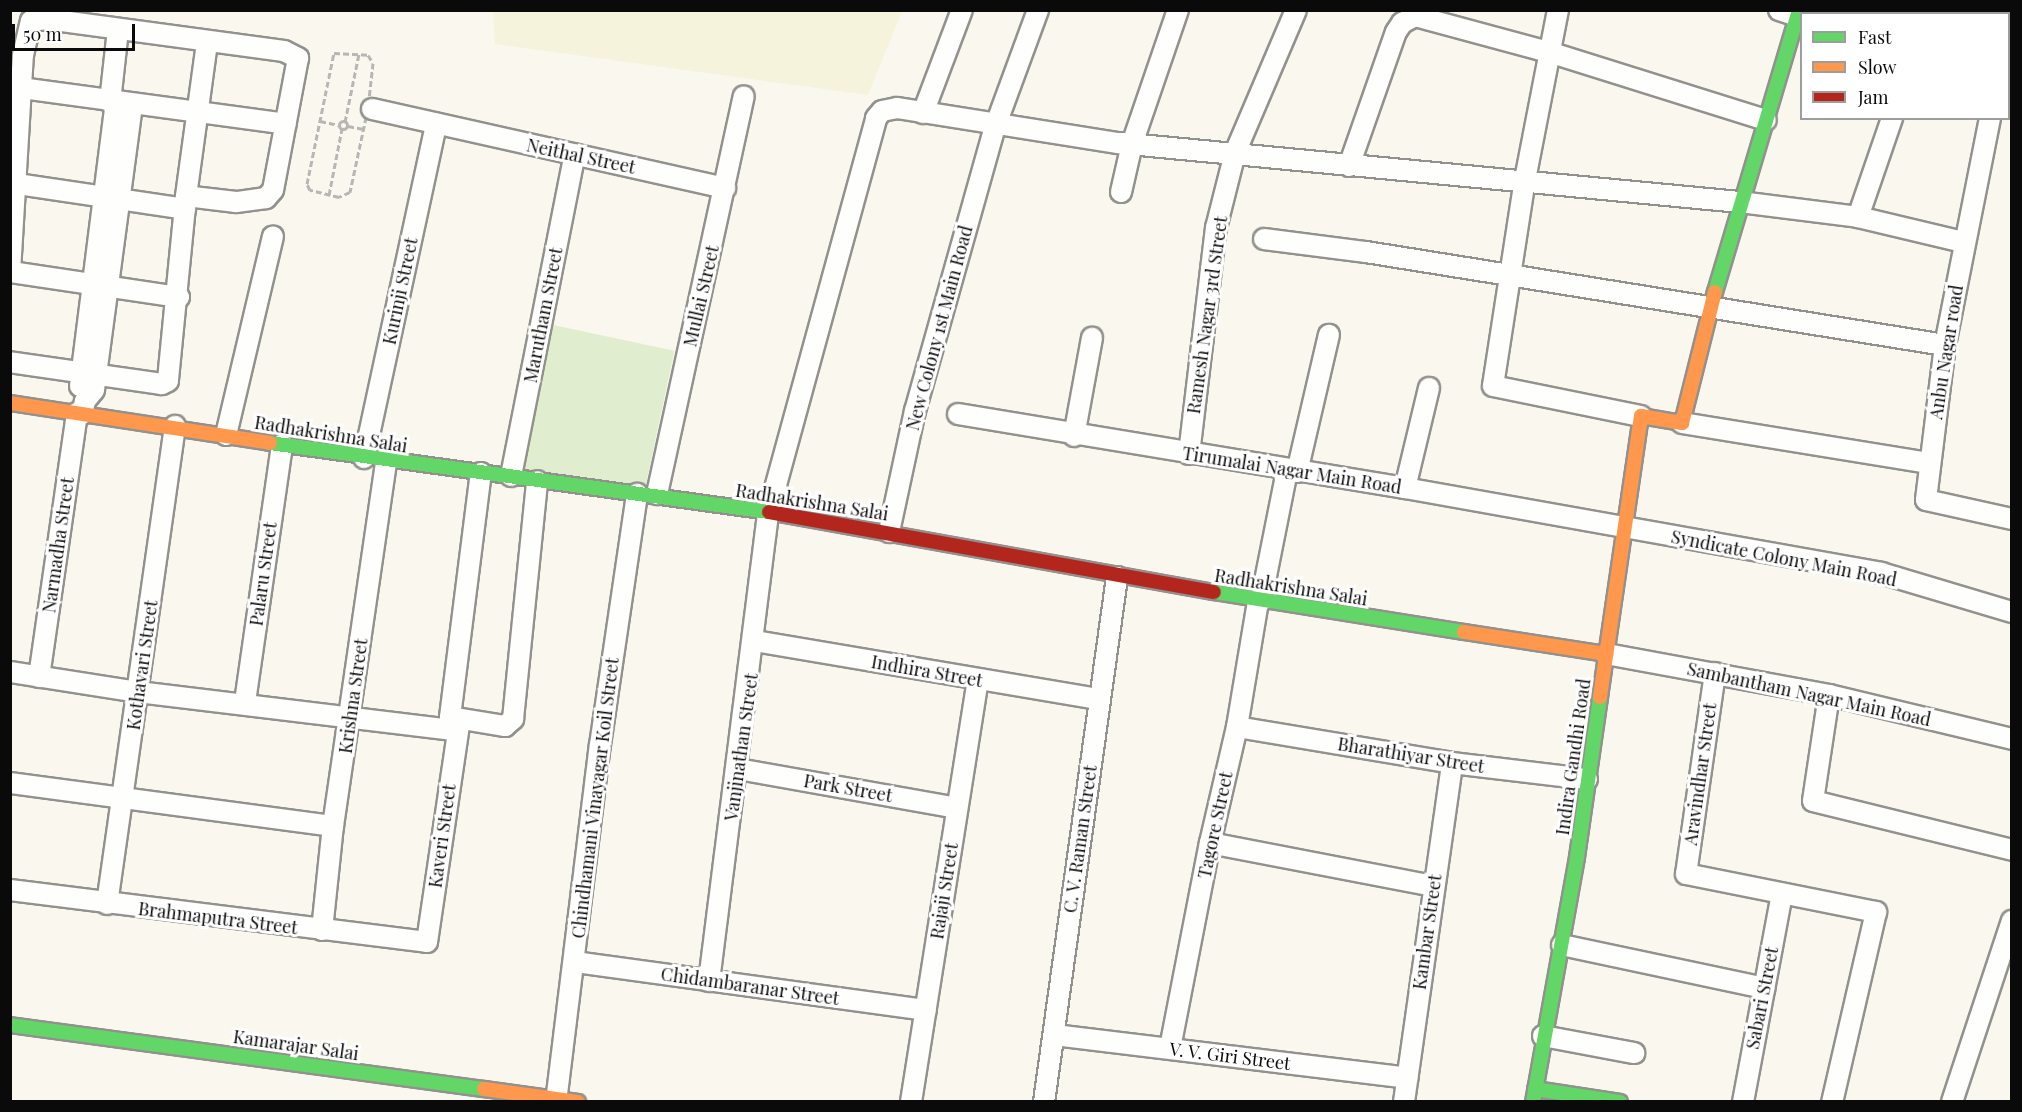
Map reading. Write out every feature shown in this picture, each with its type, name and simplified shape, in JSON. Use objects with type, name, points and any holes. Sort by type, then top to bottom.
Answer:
[{"type":"street","points":[[923,113],[962,10]]},
{"type":"street","name":"New Colony 1st Main Road","points":[[889,532],[915,411],[995,127],[1038,10]]},
{"type":"street","points":[[1121,192],[1132,144],[1178,10]]},
{"type":"street","name":"Ramesh Nagar 3rd Street","points":[[1189,454],[1216,228],[1235,153],[1296,10]]},
{"type":"street","points":[[1558,10],[1552,53],[1525,179],[1493,386],[1641,416],[1929,463]]},
{"type":"street","points":[[1682,423],[1710,310],[1766,120],[1792,12]]},
{"type":"street","points":[[1349,166],[1396,32],[1409,18],[1415,16],[1552,53],[1766,120]]},
{"type":"street","points":[[18,184],[111,197],[186,203],[236,202],[266,198],[273,189],[298,58],[284,51],[47,19],[31,21],[26,28],[21,88],[18,184],[10,272],[178,297]]},
{"type":"street","name":"Narmadha Street","points":[[39,677],[81,410],[94,390],[89,374],[111,197],[119,103],[118,30]]},
{"type":"street","points":[[10,362],[162,384],[168,381],[196,113],[207,42]]},
{"type":"street","points":[[21,88],[286,124]]},
{"type":"street","name":"Mullai Street","points":[[647,494],[725,188],[744,96]]},
{"type":"street","name":"Neithal Street","points":[[372,109],[725,188]]},
{"type":"street","name":"Vanjinathan Street","points":[[709,981],[755,641],[768,514],[876,118],[890,109],[995,127],[1132,144],[1349,166],[1525,179],[1740,202],[1858,217],[1963,242]]},
{"type":"street","points":[[1858,217],[1891,120]]},
{"type":"street","name":"Anbu Nagar road","points":[[1990,120],[1963,242],[1945,345],[1926,500],[2012,519]]},
{"type":"street","name":"Kurinji Street","points":[[364,458],[436,124]]},
{"type":"street","name":"Marutham Street","points":[[511,476],[575,154]]},
{"type":"street","points":[[226,435],[273,236]]},
{"type":"street","points":[[1264,239],[1366,252],[1710,310],[1945,345]]},
{"type":"street","name":"Tagore Street","points":[[1170,1048],[1210,843],[1237,727],[1260,601],[1329,335]]},
{"type":"street","points":[[1074,436],[1092,338]]},
{"type":"street","points":[[1405,488],[1429,388]]},
{"type":"street","name":"Radhakrishna Salai","points":[[10,403],[81,410],[364,458],[647,494],[889,532],[1117,577],[1606,654]]},
{"type":"street","name":"Tirumalai Nagar Main Road","points":[[958,414],[1074,436],[1405,488],[1625,528]]},
{"type":"street","name":"Indira Gandhi Road","points":[[1534,1095],[1543,1036],[1562,945],[1641,416]]},
{"type":"street","name":"Kothavari Street","points":[[107,904],[124,798],[174,426]]},
{"type":"street","name":"Palaru Street","points":[[245,702],[282,445]]},
{"type":"street","name":"Krishna Street","points":[[322,930],[333,826],[351,716],[386,461]]},
{"type":"street","name":"Kaveri Street","points":[[427,942],[454,724],[481,473]]},
{"type":"street","points":[[10,672],[138,692],[245,702],[351,716],[506,726],[513,719],[537,481]]},
{"type":"street","name":"Chindhamani Vinayagar Koil Street","points":[[556,1100],[600,745],[647,494]]},
{"type":"street","name":"Syndicate Colony Main Road","points":[[1625,528],[1881,573],[2012,612]]},
{"type":"street","name":"C. V. Raman Street","points":[[1044,1101],[1117,577]]},
{"type":"street","name":"Indhira Street","points":[[755,641],[1099,699]]},
{"type":"street","name":"Sambantham Nagar Main Road","points":[[1606,654],[1829,695],[2012,739]]},
{"type":"street","name":"Aravindhar Street","points":[[1715,673],[1686,874],[1782,894]]},
{"type":"street","name":"Rajaji Street","points":[[911,1101],[978,680]]},
{"type":"street","points":[[1829,695],[1813,801],[2012,850]]},
{"type":"street","name":"Bharathiyar Street","points":[[1237,727],[1452,763],[1587,779]]},
{"type":"street","name":"Kambar Street","points":[[1404,1101],[1452,763]]},
{"type":"street","name":"Park Street","points":[[738,769],[957,808]]},
{"type":"street","points":[[10,783],[333,826]]},
{"type":"street","points":[[1210,843],[1434,886]]},
{"type":"street","name":"Brahmaputra Street","points":[[10,890],[107,904],[427,942]]},
{"type":"street","points":[[1782,894],[1876,912],[1832,1101]]},
{"type":"street","name":"Sabari Street","points":[[1743,1101],[1782,894]]},
{"type":"street","points":[[1952,1101],[2012,921]]},
{"type":"street","points":[[1562,945],[1764,988]]},
{"type":"street","name":"Chidambaranar Street","points":[[574,962],[926,1010]]},
{"type":"street","name":"Kamarajar Salai","points":[[10,1025],[556,1100],[578,1101]]},
{"type":"street","name":"V. V. Giri Street","points":[[1054,1035],[1407,1078]]},
{"type":"street","points":[[1543,1036],[1634,1053]]},
{"type":"street","points":[[1534,1095],[1620,1101]]},
{"type":"path","points":[[347,126],[345,122],[358,54]]},
{"type":"path","points":[[358,54],[370,56],[373,63],[364,129],[349,195],[329,195],[310,190],[307,184],[333,55],[358,54]]},
{"type":"path","points":[[320,121],[339,125],[345,122]]},
{"type":"path","points":[[339,125],[342,129]]},
{"type":"path","points":[[329,195],[342,129],[347,126],[364,129]]},
{"type":"shaded area","points":[[493,10],[902,11],[868,95],[495,44]]},
{"type":"green space","points":[[553,325],[674,351],[644,495],[522,469]]},
{"type":"traffic: fast","points":[[1715,292],[1799,10]]},
{"type":"traffic: fast","points":[[270,443],[769,512]]},
{"type":"traffic: fast","points":[[1214,592],[1464,632]]},
{"type":"traffic: fast","points":[[1533,1102],[1577,857],[1600,697]]},
{"type":"traffic: fast","points":[[10,1025],[484,1089]]},
{"type":"traffic: fast","points":[[1535,1089],[1620,1102]]},
{"type":"traffic: slow","points":[[1600,697],[1641,416],[1682,423],[1715,292]]},
{"type":"traffic: slow","points":[[10,403],[270,443]]},
{"type":"traffic: slow","points":[[1464,632],[1606,654]]},
{"type":"traffic: slow","points":[[484,1089],[578,1102]]},
{"type":"traffic: jam","points":[[769,512],[1214,592]]}]
